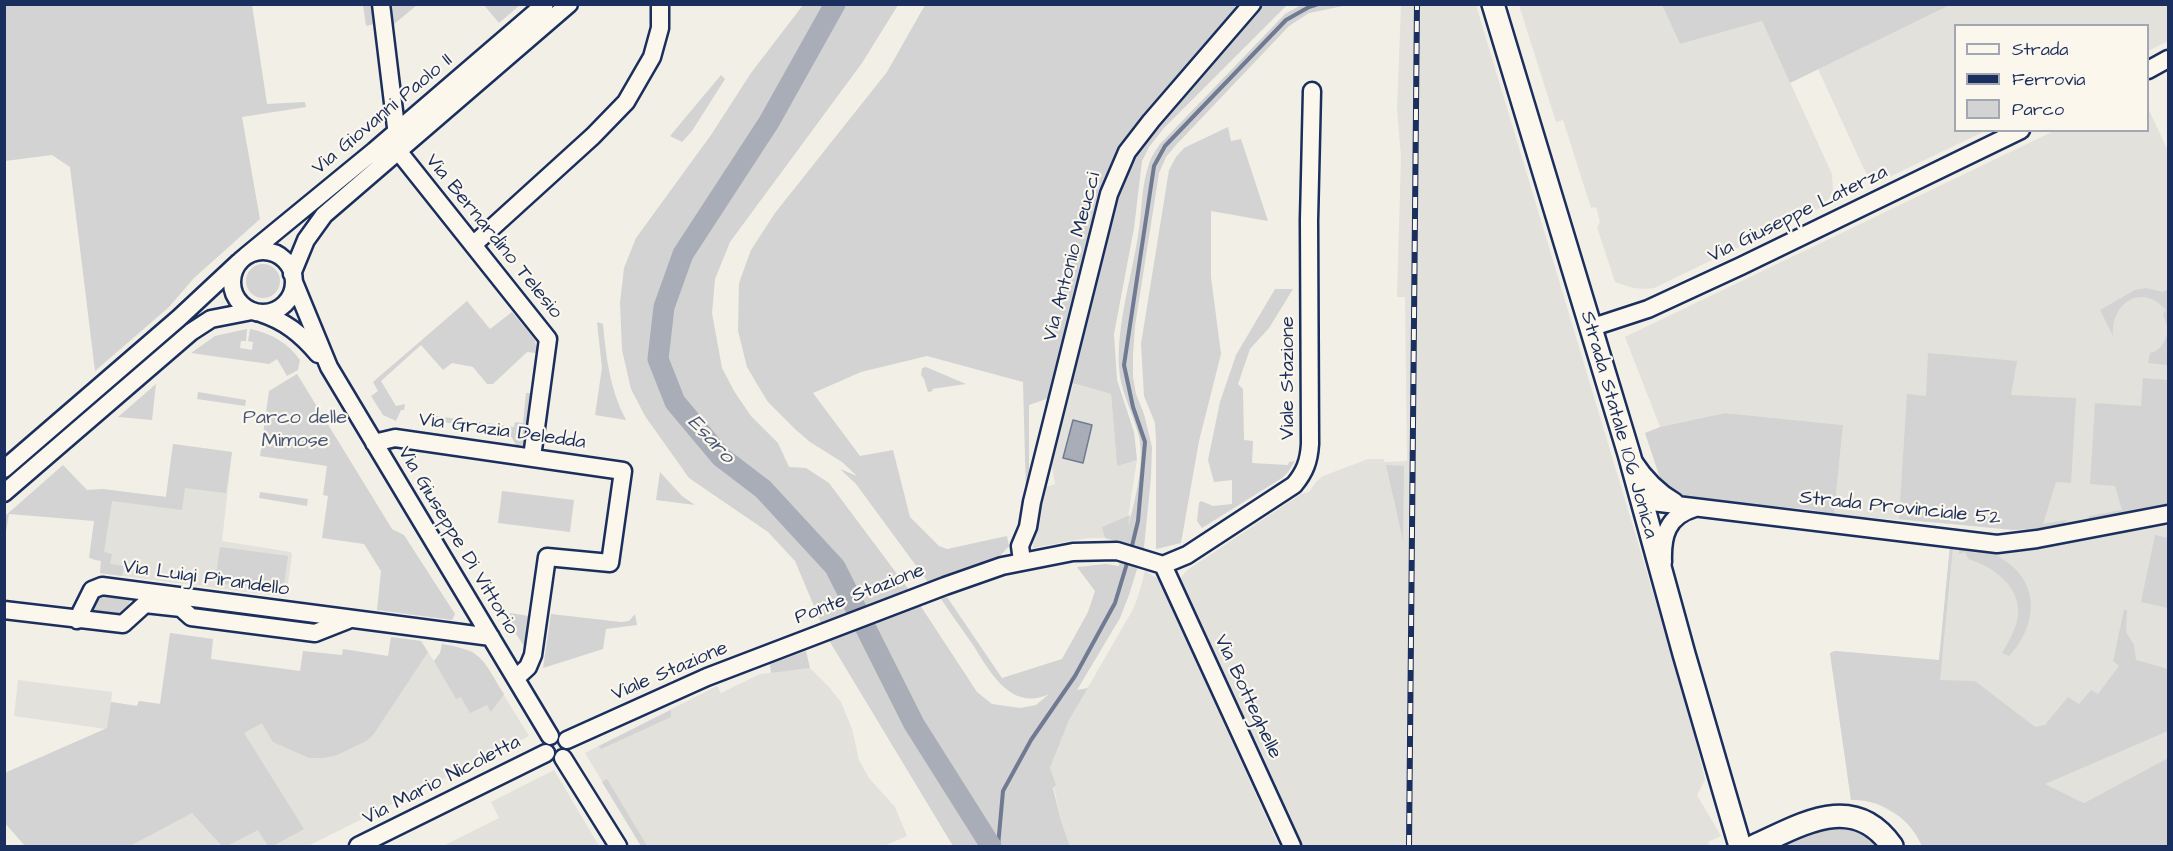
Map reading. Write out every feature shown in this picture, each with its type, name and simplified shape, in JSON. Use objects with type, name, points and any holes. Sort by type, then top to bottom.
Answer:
[{"type":"main road","name":"Strada Statale 106 Jonica","points":[[1492,4],[1629,454],[1740,846]]},
{"type":"main road","points":[[1729,812],[1745,846]]},
{"type":"main road","points":[[1754,846],[1823,817],[1846,816],[1868,823],[1892,846]]},
{"type":"street","points":[[381,4],[399,152]]},
{"type":"street","name":"Via Giovanni Paolo II","points":[[4,469],[179,318],[242,259],[396,132],[545,4]]},
{"type":"street","name":"Via Giovanni Paolo II","points":[[293,278],[306,240],[324,215],[569,4]]},
{"type":"street","points":[[473,244],[626,102],[652,57],[660,28],[660,4]]},
{"type":"street","name":"Via Antonio Meucci","points":[[1022,561],[1020,546],[1028,527],[1108,194],[1116,174],[1126,152],[1252,4]]},
{"type":"street","points":[[2149,69],[2169,59]]},
{"type":"street","name":"Viale Stazione","points":[[1163,565],[1187,555],[1294,485],[1304,474],[1308,462],[1310,444],[1309,220],[1312,91]]},
{"type":"street","name":"Via Giuseppe Laterza","points":[[1590,328],[1648,309],[1720,276],[2017,132]]},
{"type":"street","name":"Via Bernardino Telesio","points":[[399,152],[548,339],[532,457]]},
{"type":"street","points":[[254,252],[270,252],[284,260],[329,367],[306,339],[292,327],[255,311],[239,301],[232,286],[232,278],[242,259],[254,252]]},
{"type":"street","points":[[4,493],[191,332],[211,319],[255,311],[273,311],[289,298],[293,278]]},
{"type":"street","name":"Via Giuseppe Di Vittorio","points":[[329,367],[554,743]]},
{"type":"street","name":"Via Grazia Deledda","points":[[374,443],[395,438],[624,471],[610,563],[547,557],[533,655],[528,667],[516,678]]},
{"type":"street","points":[[1629,454],[1648,482],[1661,494],[1678,504],[1696,508]]},
{"type":"street","points":[[1644,508],[1655,516],[1696,508]]},
{"type":"street","points":[[1663,578],[1662,547],[1667,529],[1675,518],[1685,511],[1696,508]]},
{"type":"street","name":"Strada Provinciale 52","points":[[1696,508],[1997,543],[2037,539],[2169,514]]},
{"type":"street","points":[[1022,561],[1073,552],[1117,551],[1163,565]]},
{"type":"street","name":"Ponte Stazione","points":[[790,645],[945,586],[1022,561]]},
{"type":"street","name":"Via Botteghelle","points":[[1163,565],[1292,846]]},
{"type":"street","name":"Via Luigi Pirandello","points":[[77,620],[92,590],[102,586],[491,637]]},
{"type":"street","name":"Via Luigi Pirandello","points":[[4,610],[123,624],[145,604],[181,608],[191,617],[315,633],[349,620]]},
{"type":"street","name":"Viale Stazione","points":[[554,743],[654,699],[790,645]]},
{"type":"street","points":[[554,743],[555,759],[563,758],[618,846]]},
{"type":"street","name":"Via Mario Nicoletta","points":[[358,846],[554,743]]},
{"type":"shaded area","points":[[1401,5],[1476,5],[1688,709],[1705,780],[1697,795],[1721,836],[1708,842],[1710,846],[1302,846],[1180,579],[1186,571],[1301,494],[1309,492],[1323,476],[1368,459],[1384,459],[1384,462],[1407,461],[1405,297],[1397,297],[1401,157],[1397,109]]},
{"type":"shaded area","points":[[1519,5],[1662,5],[1680,44],[1762,21],[1832,174],[1833,190],[1829,199],[1820,208],[1654,288],[1633,288],[1615,282],[1597,227],[1600,222],[1596,207],[1591,208],[1563,120],[1556,122]]},
{"type":"shaded area","points":[[1950,5],[2168,5],[2168,41],[2149,50],[2149,24],[1954,24],[1954,132],[1983,132],[1883,180],[1868,176],[1818,69]]},
{"type":"shaded area","points":[[2149,110],[2168,151],[2168,507],[2064,526],[2028,530],[1834,514],[1843,425],[1725,413],[1660,427],[1625,337],[2052,132],[2149,132]]},
{"type":"shaded area","points":[[1073,384],[1111,394],[1117,465],[1137,460],[1124,542],[1105,538],[1087,538],[1033,548],[1034,521],[1041,489],[1055,484],[1052,465]]},
{"type":"shaded area","points":[[1073,420],[1092,425],[1083,463],[1063,458]]},
{"type":"shaded area","points":[[173,444],[232,452],[222,541],[291,552],[286,597],[100,573],[101,561],[93,560],[102,489],[166,497]]},
{"type":"shaded area","points":[[2168,525],[2168,758],[2084,803],[2044,784],[1922,846],[1912,827],[1900,817],[1876,803],[1851,800],[1830,653],[1835,651],[1939,660],[1950,546],[2021,550]]},
{"type":"shaded area","points":[[1145,571],[1159,579],[1279,846],[1070,846],[1061,821],[1050,768],[1069,720],[1132,611]]},
{"type":"shaded area","points":[[450,645],[472,651],[483,661],[529,736],[308,846],[25,846],[5,823],[4,773],[106,729],[14,716],[18,680],[112,692],[111,702],[137,706],[139,701],[161,704],[428,652],[434,661]]},
{"type":"shaded area","points":[[810,668],[841,702],[852,729],[859,760],[869,778],[895,807],[907,836],[884,846],[641,846],[585,753],[717,686],[721,693],[760,674]]},
{"type":"shaded area","points":[[554,770],[599,846],[443,846],[499,818],[491,802]]},
{"type":"green space","points":[[390,4],[417,5],[393,25]]},
{"type":"green space","points":[[4,5],[252,5],[267,104],[305,102],[306,107],[242,117],[260,219],[194,278],[169,307],[95,371],[70,167],[52,155],[5,161]]},
{"type":"green space","points":[[363,5],[372,5],[374,24],[366,26]]},
{"type":"green space","points":[[484,5],[520,5],[499,23]]},
{"type":"green space","points":[[803,5],[898,5],[862,63],[730,242],[715,279],[712,313],[722,368],[751,416],[778,443],[789,467],[806,468],[829,483],[918,602],[977,692],[992,704],[1020,708],[1036,705],[1049,694],[1036,698],[1023,698],[1003,686],[994,677],[941,599],[947,597],[1002,678],[1062,659],[1088,612],[1095,591],[1077,567],[1106,564],[1119,566],[1124,543],[1105,538],[1102,527],[1130,515],[1128,527],[1139,480],[1140,443],[1122,384],[1119,351],[1122,318],[1138,236],[1144,182],[1151,159],[1160,144],[1285,14],[1301,5],[1348,5],[1309,13],[1289,26],[1176,145],[1166,157],[1159,173],[1135,326],[1133,355],[1136,394],[1144,414],[1152,447],[1144,547],[1120,618],[1077,690],[1088,688],[1069,720],[1050,768],[1056,785],[1053,788],[1061,821],[1070,846],[953,846],[827,637],[795,561],[768,532],[689,478],[645,416],[631,389],[622,350],[620,303],[624,268],[636,238],[711,135],[751,73]]},
{"type":"green space","points":[[925,5],[1241,5],[1135,127],[1110,167],[1102,186],[1049,398],[1029,405],[1029,477],[1026,495],[1023,382],[927,356],[861,372],[813,393],[860,456],[893,450],[910,517],[939,546],[947,549],[1007,536],[1009,546],[998,558],[928,582],[856,484],[840,469],[857,476],[842,462],[810,442],[768,402],[747,367],[738,331],[739,283],[751,250],[775,213],[887,72]]},
{"type":"green space","points":[[1261,5],[1287,5],[1164,128],[1149,147],[1142,161],[1134,228],[1114,334],[1117,380],[1134,432],[1137,460],[1117,466],[1111,394],[1068,382],[1117,189],[1146,139],[1182,92]]},
{"type":"green space","points":[[1662,5],[1950,5],[1790,83],[1762,21],[1680,44]]},
{"type":"green space","points":[[721,75],[725,79],[692,131],[682,142],[670,136]]},
{"type":"green space","points":[[1228,127],[1231,141],[1241,139],[1268,221],[1211,211],[1211,277],[1221,354],[1199,441],[1181,543],[1156,549],[1155,423],[1144,396],[1141,344],[1169,170],[1184,148]]},
{"type":"green space","points":[[263,264],[275,269],[280,281],[275,293],[263,298],[251,293],[246,281],[251,269]]},
{"type":"green space","points":[[2146,288],[2163,292],[2168,289],[2168,328],[2163,314],[2166,310],[2157,302],[2138,297],[2122,306],[2113,324],[2113,336],[2100,310],[2135,290]]},
{"type":"green space","points":[[1275,289],[1293,289],[1269,328],[1250,349],[1238,384],[1243,389],[1244,440],[1253,441],[1252,463],[1288,465],[1289,462],[1295,461],[1282,478],[1202,528],[1197,521],[1201,501],[1213,506],[1232,504],[1232,480],[1214,482],[1208,460],[1220,402],[1236,355]]},
{"type":"green space","points":[[467,301],[490,329],[512,312],[535,340],[537,353],[527,352],[493,384],[487,384],[473,367],[452,363],[443,370],[421,345],[381,381],[396,406],[405,404],[404,410],[401,410],[396,421],[383,415],[371,396],[378,391],[373,382]]},
{"type":"green space","points":[[597,322],[603,324],[610,374],[616,397],[626,420],[595,415],[602,368]]},
{"type":"green space","points":[[247,329],[246,341],[241,341],[240,348],[252,350],[253,342],[248,341],[250,329],[265,333],[284,344],[295,354],[300,360],[298,370],[287,376],[277,359],[269,364],[191,353],[215,336]]},
{"type":"green space","points":[[2168,330],[2168,365],[2148,363],[2150,353],[2162,345]]},
{"type":"green space","points":[[1928,353],[2017,361],[2011,395],[2076,398],[2071,483],[2056,482],[2043,524],[2066,520],[2064,526],[2013,530],[1899,519],[1907,394],[1926,396]]},
{"type":"green space","points":[[926,367],[966,384],[932,389],[933,391],[928,392],[921,375],[922,368]]},
{"type":"green space","name":"Parco delle Mimose","points":[[297,374],[392,529],[404,535],[455,614],[452,620],[377,610],[381,571],[364,544],[322,538],[328,496],[323,495],[327,466],[260,456],[269,391]]},
{"type":"green space","points":[[2143,378],[2168,380],[2168,507],[2088,522],[2089,516],[2122,510],[2115,486],[2090,484],[2095,403],[2141,406]]},
{"type":"green space","points":[[156,384],[152,420],[118,417]]},
{"type":"green space","points":[[198,392],[246,400],[245,406],[197,399]]},
{"type":"green space","points":[[526,393],[531,393],[525,445],[516,445],[508,431],[435,421],[436,416],[514,427],[515,422],[523,423]]},
{"type":"green space","points":[[1725,413],[1843,425],[1834,514],[1806,509],[1681,498],[1662,484],[1645,433],[1660,427]]},
{"type":"green space","points":[[173,444],[232,452],[226,493],[185,488],[182,510],[112,501],[104,552],[112,554],[110,564],[124,566],[122,576],[100,573],[101,561],[89,558],[94,521],[9,514],[5,538],[5,516],[63,465],[87,490],[102,489],[166,497]]},
{"type":"green space","points":[[1386,465],[1404,466],[1403,540]]},
{"type":"green space","points":[[660,472],[682,496],[695,505],[656,500]]},
{"type":"green space","points":[[502,491],[574,500],[570,532],[498,523]]},
{"type":"green space","points":[[260,492],[308,499],[307,506],[259,498]]},
{"type":"green space","points":[[2155,535],[2168,538],[2168,608],[2141,602]]},
{"type":"green space","points":[[1950,546],[1953,546],[1940,680],[1975,681],[2035,727],[2045,725],[2068,697],[2079,704],[2091,690],[2098,694],[2119,666],[2113,661],[2124,610],[2127,610],[2126,632],[2134,645],[2136,660],[2168,669],[2168,731],[2045,784],[2084,803],[2168,758],[2168,846],[1922,846],[1910,827],[1894,812],[1873,803],[1851,800],[1830,653],[1835,651],[1939,660]]},
{"type":"green space","points":[[220,547],[288,556],[283,592],[215,583]]},
{"type":"green space","points":[[1959,547],[1983,549],[1994,553],[2016,570],[2024,581],[2031,606],[2029,619],[2025,632],[2009,656],[2002,653],[2017,619],[2014,594],[2003,578],[1995,572],[1968,559],[1965,552],[1959,554]]},
{"type":"green space","points":[[99,593],[128,596],[130,601],[120,615],[96,612],[90,607]]},
{"type":"green space","points":[[510,613],[529,616],[524,646],[508,622]]},
{"type":"green space","points":[[551,614],[621,622],[629,621],[635,614],[637,625],[606,629],[603,649],[543,668]]},
{"type":"green space","points":[[170,633],[213,639],[211,659],[300,671],[303,651],[342,655],[343,649],[388,656],[391,637],[421,641],[428,652],[373,735],[366,741],[337,755],[309,758],[273,742],[262,723],[244,733],[304,829],[273,846],[268,846],[258,830],[227,846],[222,846],[192,813],[130,846],[25,846],[5,823],[5,773],[107,728],[111,702],[137,706],[139,701],[160,704]]},
{"type":"green space","points":[[442,644],[467,650],[475,654],[486,665],[504,694],[491,712],[487,705],[470,713],[461,697],[456,699],[434,661],[440,653]]},
{"type":"green space","points":[[806,651],[810,668],[771,673],[770,664]]},
{"type":"green space","points":[[671,710],[671,717],[601,749],[599,746]]},
{"type":"green space","points":[[607,779],[647,846],[641,846],[602,782]]},
{"type":"green space","points":[[1843,826],[1863,832],[1880,846],[1777,846],[1821,827]]},
{"type":"waterway","name":"Esaro","points":[[835,4],[769,122],[683,254],[664,307],[658,359],[675,402],[721,457],[763,489],[835,567],[914,724],[991,846]]},
{"type":"waterway","points":[[1131,550],[1138,521],[1145,442],[1133,407],[1124,365],[1154,166],[1165,146],[1286,20],[1318,4]]},
{"type":"waterway","points":[[998,846],[1003,791],[1031,740],[1075,676],[1115,603],[1128,560]]},
{"type":"railway","points":[[1409,846],[1417,4]]}]
